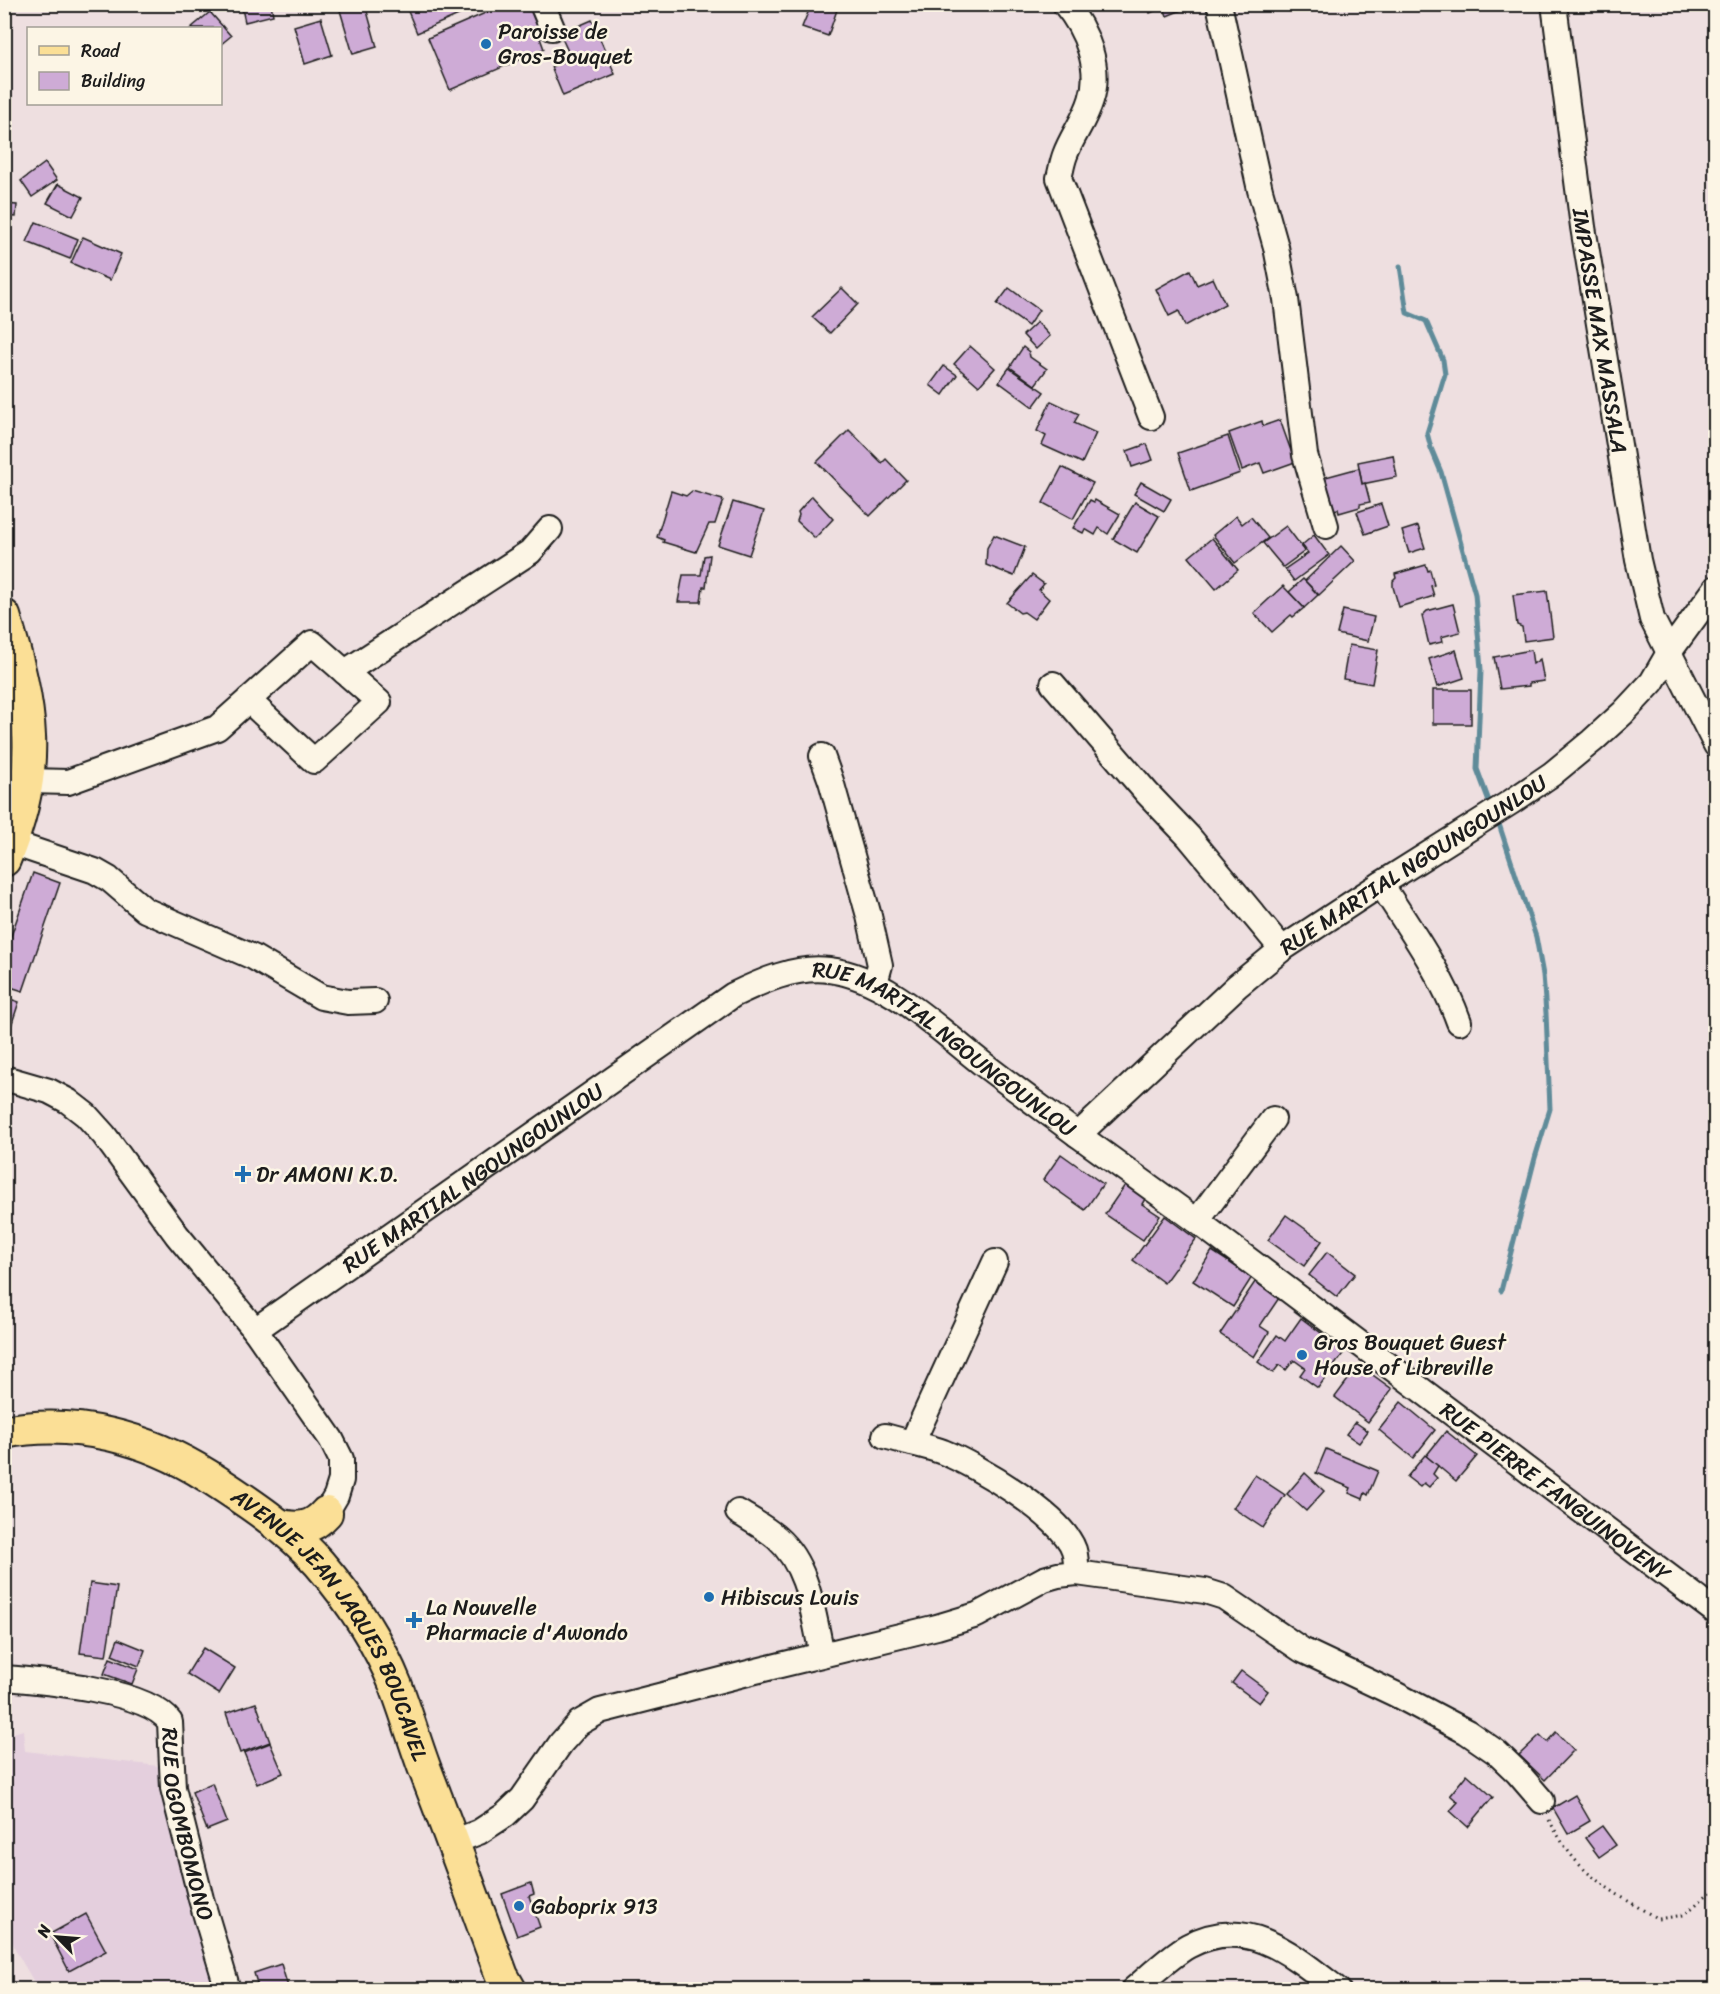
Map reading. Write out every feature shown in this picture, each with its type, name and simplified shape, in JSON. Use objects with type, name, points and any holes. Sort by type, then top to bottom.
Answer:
[{"type":"main road","points":[[4,616],[26,693],[29,726],[28,781],[24,805],[8,852]]},
{"type":"main road","name":"AVENUE JEAN JAQUES BOUCAVEL","points":[[4,1432],[23,1429],[74,1429],[120,1437],[147,1445],[196,1469],[229,1489],[296,1540],[319,1563],[351,1604],[376,1644],[395,1684],[502,1976],[510,1989]]},
{"type":"main road","points":[[277,1525],[306,1528],[318,1522],[326,1513]]},
{"type":"main road","points":[[319,1563],[316,1553],[317,1541],[326,1513]]},
{"type":"street","points":[[542,4],[552,28]]},
{"type":"street","points":[[1065,4],[1080,24],[1090,47],[1094,73],[1092,98],[1080,128],[1065,154],[1059,178],[1151,417]]},
{"type":"street","points":[[1219,4],[1260,190],[1276,247],[1286,299],[1305,455],[1326,526]]},
{"type":"street","name":"IMPASSE MAX MASSALA","points":[[1554,4],[1583,227],[1638,560],[1652,619],[1716,745]]},
{"type":"street","points":[[345,672],[530,552],[550,528]]},
{"type":"street","name":"RUE MARTIAL NGOUNGOUNLOU","points":[[255,1330],[733,994],[771,977],[828,969],[875,983],[932,1023],[1078,1135],[1237,986],[1282,949],[1552,774],[1623,713],[1652,682],[1670,651],[1716,588]]},
{"type":"street","points":[[28,781],[68,782],[217,728],[248,700],[312,643],[379,702],[314,760],[248,700]]},
{"type":"street","points":[[1053,684],[1147,793],[1189,837],[1282,949]]},
{"type":"street","points":[[822,756],[869,916],[879,965],[875,983]]},
{"type":"street","points":[[8,852],[95,871],[109,879],[145,910],[246,954],[321,997],[348,1002],[375,1001]]},
{"type":"street","points":[[1381,884],[1432,966],[1452,1003],[1459,1022]]},
{"type":"street","points":[[4,1078],[49,1091],[68,1101],[86,1115],[104,1135],[177,1235],[255,1330],[331,1439],[341,1460],[341,1480],[336,1496],[326,1513]]},
{"type":"street","points":[[1197,1221],[1273,1119]]},
{"type":"street","name":"RUE PIERRE FANGUINOVENY","points":[[1078,1135],[1197,1221],[1716,1612]]},
{"type":"street","points":[[912,1443],[995,1262]]},
{"type":"street","points":[[885,1436],[941,1451],[967,1463],[999,1482],[1058,1524],[1074,1549],[1077,1573]]},
{"type":"street","points":[[738,1512],[777,1538],[803,1576],[822,1654]]},
{"type":"street","points":[[453,1842],[479,1832],[505,1815],[522,1799],[561,1743],[579,1723],[600,1712],[822,1654],[937,1627],[977,1614],[1044,1579],[1077,1573],[1205,1591],[1224,1597],[1302,1650],[1427,1710],[1467,1732],[1496,1752],[1542,1801]]},
{"type":"street","name":"RUE OGOMBOMONO","points":[[4,1678],[52,1682],[118,1695],[164,1713],[170,1722],[173,1788],[201,1899],[228,1989]]},
{"type":"street","points":[[1133,1989],[1186,1947],[1208,1937],[1233,1934],[1271,1943],[1338,1989]]},
{"type":"path","points":[[1542,1801],[1563,1843],[1585,1869],[1622,1897],[1658,1919],[1684,1914],[1716,1887]]},
{"type":"shaded area","points":[[23,1730],[25,1751],[159,1766],[160,1781],[187,1892],[214,1989],[38,1989],[16,1951],[5,1924],[4,1736]]},
{"type":"building","points":[[241,4],[271,4],[273,15],[245,22]]},
{"type":"building","points":[[347,4],[365,4],[377,47],[353,54],[339,7]]},
{"type":"building","points":[[405,4],[484,4],[417,33]]},
{"type":"building","name":"Paroisse de Gros-Bouquet","points":[[506,4],[531,5],[544,36],[540,38],[544,49],[450,90],[428,38]]},
{"type":"building","points":[[794,4],[839,4],[828,36],[802,27],[809,10]]},
{"type":"building","points":[[1147,4],[1196,4],[1167,16],[1164,7],[1150,13]]},
{"type":"building","points":[[210,12],[231,36],[222,43],[222,27],[192,27]]},
{"type":"building","points":[[321,18],[332,55],[305,64],[294,26]]},
{"type":"building","points":[[592,20],[615,74],[563,96],[551,67],[571,58],[560,34]]},
{"type":"building","points":[[45,163],[57,180],[32,197],[21,181]]},
{"type":"building","points":[[58,184],[83,197],[73,216],[47,203]]},
{"type":"building","points":[[4,204],[17,205],[16,217],[4,216]]},
{"type":"building","points":[[36,222],[78,239],[70,259],[27,242]]},
{"type":"building","points":[[83,237],[121,254],[110,280],[71,263]]},
{"type":"building","points":[[1190,270],[1197,285],[1213,278],[1225,304],[1185,326],[1179,311],[1169,316],[1156,289]]},
{"type":"building","points":[[842,288],[858,304],[830,333],[812,317]]},
{"type":"building","points":[[1009,288],[1039,310],[1028,326],[997,304]]},
{"type":"building","points":[[1037,322],[1050,336],[1036,349],[1023,335]]},
{"type":"building","points":[[970,346],[995,368],[979,386],[954,364]]},
{"type":"building","points":[[1023,347],[1029,352],[1030,357],[1047,369],[1035,385],[1010,367]]},
{"type":"building","points":[[944,366],[957,375],[943,395],[930,385]]},
{"type":"building","points":[[1009,368],[1044,392],[1033,407],[999,382]]},
{"type":"building","points":[[1051,401],[1079,414],[1074,423],[1096,433],[1082,463],[1042,445],[1046,436],[1037,431]]},
{"type":"building","points":[[1280,420],[1295,462],[1264,473],[1260,463],[1242,470],[1229,433],[1262,421],[1263,426]]},
{"type":"building","points":[[849,430],[882,463],[886,459],[906,480],[870,516],[817,462]]},
{"type":"building","points":[[1228,436],[1240,473],[1191,491],[1178,453]]},
{"type":"building","points":[[1147,444],[1153,460],[1132,467],[1127,451]]},
{"type":"building","points":[[1393,455],[1397,477],[1362,484],[1358,462]]},
{"type":"building","points":[[1062,467],[1093,483],[1073,519],[1043,503]]},
{"type":"building","points":[[1359,468],[1362,484],[1365,483],[1370,502],[1339,513],[1338,509],[1330,511],[1322,478]]},
{"type":"building","points":[[1141,482],[1171,499],[1164,511],[1134,494]]},
{"type":"building","points":[[671,491],[686,496],[692,491],[723,500],[715,524],[709,524],[696,552],[663,542],[664,540],[657,537]]},
{"type":"building","points":[[812,496],[833,519],[815,538],[797,521],[798,512]]},
{"type":"building","points":[[1090,500],[1094,502],[1095,500],[1120,514],[1108,534],[1099,528],[1095,535],[1085,529],[1083,533],[1073,528]]},
{"type":"building","points":[[733,502],[764,511],[749,555],[718,545]]},
{"type":"building","points":[[1135,502],[1159,516],[1137,553],[1113,539]]},
{"type":"building","points":[[1381,504],[1388,526],[1365,534],[1357,512]]},
{"type":"building","points":[[1236,516],[1242,524],[1251,517],[1268,538],[1235,563],[1213,535]]},
{"type":"building","points":[[1286,526],[1305,551],[1283,567],[1263,543]]},
{"type":"building","points":[[1418,526],[1425,548],[1409,553],[1402,531]]},
{"type":"building","points":[[994,535],[1025,547],[1014,576],[986,565],[987,548]]},
{"type":"building","points":[[1314,535],[1329,555],[1294,581],[1285,569],[1308,553],[1302,545]]},
{"type":"building","points":[[1212,538],[1238,570],[1216,589],[1189,557]]},
{"type":"building","points":[[1341,546],[1355,561],[1319,595],[1305,581]]},
{"type":"building","points":[[710,555],[706,587],[703,587],[701,602],[678,602],[683,575],[701,575],[704,556]]},
{"type":"building","points":[[1426,565],[1428,571],[1430,570],[1434,585],[1431,586],[1434,596],[1399,607],[1393,587],[1395,574]]},
{"type":"building","points":[[1032,575],[1044,584],[1039,590],[1049,599],[1034,619],[1024,612],[1020,613],[1007,603]]},
{"type":"building","points":[[1303,579],[1318,595],[1304,608],[1289,592]]},
{"type":"building","points":[[1283,586],[1304,608],[1293,617],[1291,615],[1272,632],[1254,613]]},
{"type":"building","points":[[1547,591],[1553,637],[1524,641],[1522,627],[1517,625],[1513,595]]},
{"type":"building","points":[[1453,604],[1460,632],[1441,637],[1442,642],[1429,645],[1422,616],[1427,611]]},
{"type":"building","points":[[1343,610],[1374,617],[1368,641],[1337,634]]},
{"type":"building","points":[[1349,645],[1378,650],[1372,684],[1343,679]]},
{"type":"building","points":[[1456,650],[1464,678],[1437,687],[1429,659]]},
{"type":"building","points":[[1531,650],[1533,664],[1540,659],[1544,681],[1529,683],[1529,686],[1500,689],[1494,657]]},
{"type":"building","points":[[1433,690],[1471,690],[1471,724],[1433,724]]},
{"type":"building","points":[[33,873],[60,883],[23,991],[4,985],[4,956]]},
{"type":"building","points":[[4,997],[19,1002],[11,1026],[4,1024]]},
{"type":"building","points":[[1061,1154],[1103,1184],[1085,1210],[1043,1180]]},
{"type":"building","points":[[1125,1185],[1145,1199],[1142,1204],[1160,1216],[1143,1240],[1105,1214]]},
{"type":"building","points":[[1286,1215],[1322,1241],[1304,1266],[1268,1240]]},
{"type":"building","points":[[1165,1216],[1196,1239],[1164,1283],[1133,1260]]},
{"type":"building","points":[[1212,1251],[1252,1277],[1233,1307],[1193,1281]]},
{"type":"building","points":[[1327,1252],[1355,1274],[1337,1297],[1309,1275]]},
{"type":"building","points":[[1255,1282],[1279,1298],[1260,1326],[1269,1332],[1254,1357],[1220,1334]]},
{"type":"building","name":"Gros Bouquet Guest House of Libreville","points":[[1301,1318],[1345,1351],[1318,1388],[1300,1375],[1305,1368],[1294,1360],[1286,1370],[1279,1365],[1273,1373],[1258,1362],[1277,1335],[1285,1341]]},
{"type":"building","points":[[1359,1365],[1392,1389],[1368,1422],[1335,1397]]},
{"type":"building","points":[[1401,1402],[1435,1430],[1413,1458],[1379,1430]]},
{"type":"building","points":[[1355,1422],[1368,1431],[1359,1443],[1346,1434]]},
{"type":"building","points":[[1446,1431],[1477,1456],[1456,1481],[1426,1456]]},
{"type":"building","points":[[1326,1449],[1378,1471],[1368,1495],[1365,1493],[1363,1499],[1349,1493],[1351,1488],[1316,1473]]},
{"type":"building","points":[[1425,1455],[1438,1466],[1433,1474],[1437,1478],[1429,1487],[1424,1483],[1420,1487],[1407,1477]]},
{"type":"building","points":[[1305,1473],[1324,1491],[1306,1511],[1287,1494]]},
{"type":"building","points":[[1255,1475],[1285,1495],[1263,1528],[1233,1508]]},
{"type":"building","points":[[90,1583],[117,1587],[106,1656],[80,1653]]},
{"type":"building","points":[[118,1639],[145,1650],[139,1666],[112,1655]]},
{"type":"building","points":[[203,1648],[235,1668],[219,1694],[187,1674]]},
{"type":"building","points":[[110,1658],[138,1669],[132,1684],[104,1674]]},
{"type":"building","points":[[1241,1671],[1268,1691],[1259,1703],[1232,1683]]},
{"type":"building","points":[[256,1703],[270,1742],[240,1753],[226,1713]]},
{"type":"building","points":[[1556,1732],[1574,1750],[1545,1780],[1519,1755],[1540,1735],[1547,1742]]},
{"type":"building","points":[[270,1743],[283,1773],[257,1784],[244,1753]]},
{"type":"building","points":[[1467,1774],[1493,1797],[1468,1827],[1450,1811],[1458,1802],[1450,1795]]},
{"type":"building","points":[[212,1783],[227,1822],[207,1830],[192,1792]]},
{"type":"building","points":[[1575,1795],[1590,1821],[1568,1834],[1553,1808]]},
{"type":"building","points":[[1602,1826],[1616,1845],[1599,1857],[1585,1838]]},
{"type":"building","name":"Gaboprix 913","points":[[531,1883],[534,1894],[529,1896],[540,1927],[517,1936],[502,1894]]},
{"type":"building","points":[[86,1914],[106,1951],[69,1971],[50,1934]]},
{"type":"building","points":[[281,1964],[289,1990],[259,1990],[254,1973]]},
{"type":"waterway","points":[[1400,266],[1407,313],[1426,321],[1443,360],[1445,374],[1427,433],[1441,472],[1475,594],[1481,670],[1477,769],[1489,801]]},
{"type":"waterway","points":[[1499,824],[1536,937],[1543,975],[1550,1109],[1501,1291]]},
{"type":"place","name":"Paroisse de Gros-Bouquet","points":[[486,44]]},
{"type":"place","name":"Dr AMONI K.D.","points":[[243,1174]]},
{"type":"place","name":"Gros Bouquet Guest House of Libreville","points":[[1302,1355]]},
{"type":"place","name":"Hibiscus Louis","points":[[709,1597]]},
{"type":"place","name":"La Nouvelle Pharmacie d'Awondo","points":[[414,1620]]},
{"type":"place","name":"Gaboprix 913","points":[[519,1906]]}]
